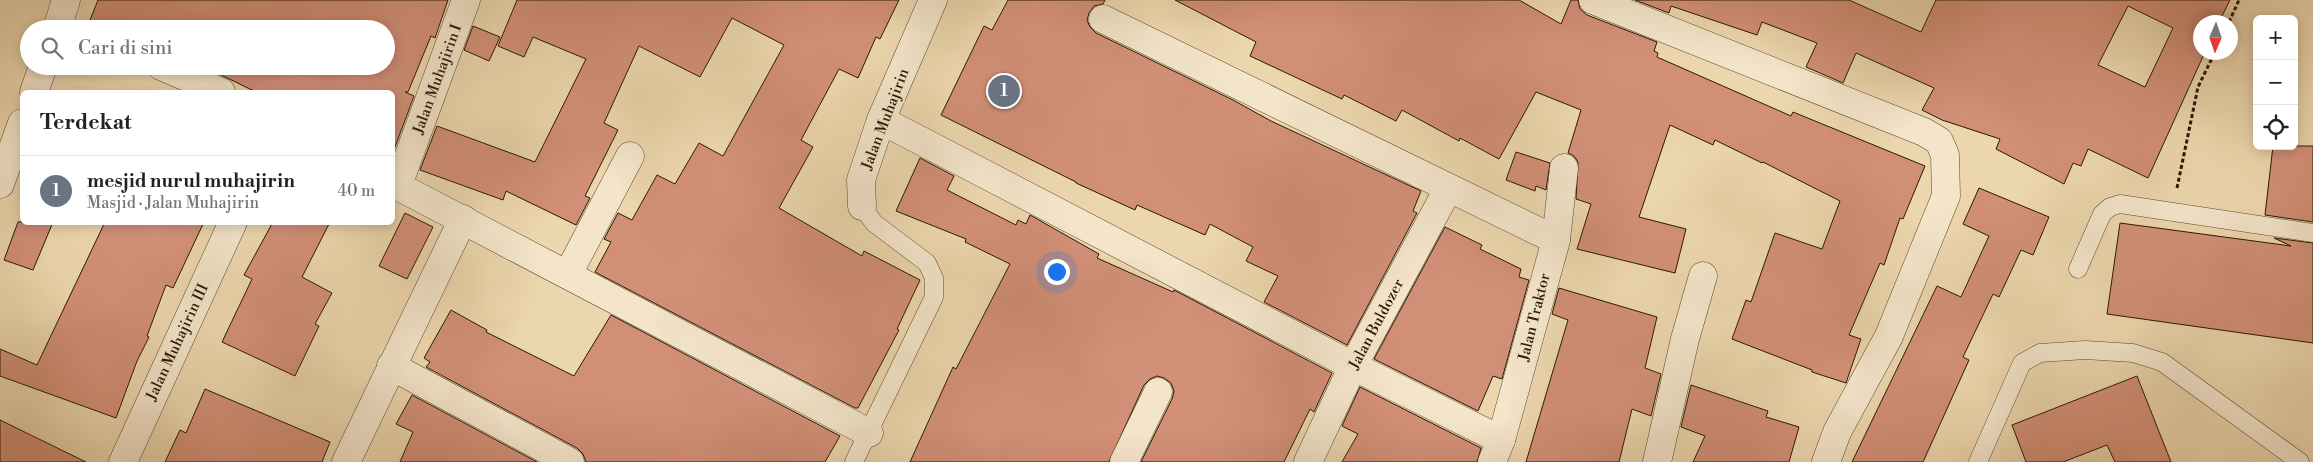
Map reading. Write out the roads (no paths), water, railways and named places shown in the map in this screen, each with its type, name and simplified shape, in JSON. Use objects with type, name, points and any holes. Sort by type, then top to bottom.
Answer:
[{"type":"street","name":"Jalan Muhajirin I","points":[[395,184],[466,0]]},
{"type":"street","name":"Jalan Muhajirin","points":[[862,206],[861,180],[881,120],[933,0]]},
{"type":"street","points":[[1592,0],[1924,132],[1939,141],[1945,155],[1946,196],[1889,336],[1837,432],[1826,462]]},
{"type":"street","points":[[1103,19],[1448,189],[1556,240]]},
{"type":"street","points":[[35,90],[40,75]]},
{"type":"street","points":[[182,75],[216,90]]},
{"type":"street","points":[[881,120],[1353,366],[1496,451]]},
{"type":"street","points":[[0,184],[12,138]]},
{"type":"street","points":[[568,274],[630,156]]},
{"type":"street","name":"Jalan Traktor","points":[[1496,451],[1556,240],[1564,168]]},
{"type":"street","points":[[395,184],[869,432]]},
{"type":"street","name":"Jalan Buldozer","points":[[1308,462],[1353,366],[1448,189]]},
{"type":"street","points":[[346,462],[463,219]]},
{"type":"street","name":"Jalan Muhajirin III","points":[[122,462],[232,225]]},
{"type":"street","points":[[1657,462],[1685,338],[1703,276]]},
{"type":"street","points":[[391,366],[570,462]]},
{"type":"street","points":[[1124,462],[1158,392]]},
{"type":"lane","points":[[2078,269],[2102,214],[2110,207],[2120,204],[2172,210],[2313,233]]},
{"type":"lane","name":"Jalan Muhajirin","points":[[854,462],[934,297],[934,278],[927,262],[874,223],[862,206]]},
{"type":"lane","points":[[1978,462],[2022,363],[2040,353],[2085,350],[2133,353],[2162,362],[2300,462]]},
{"type":"place","name":"mesjid nurul muhajirin","points":[[1004,91]]}]
